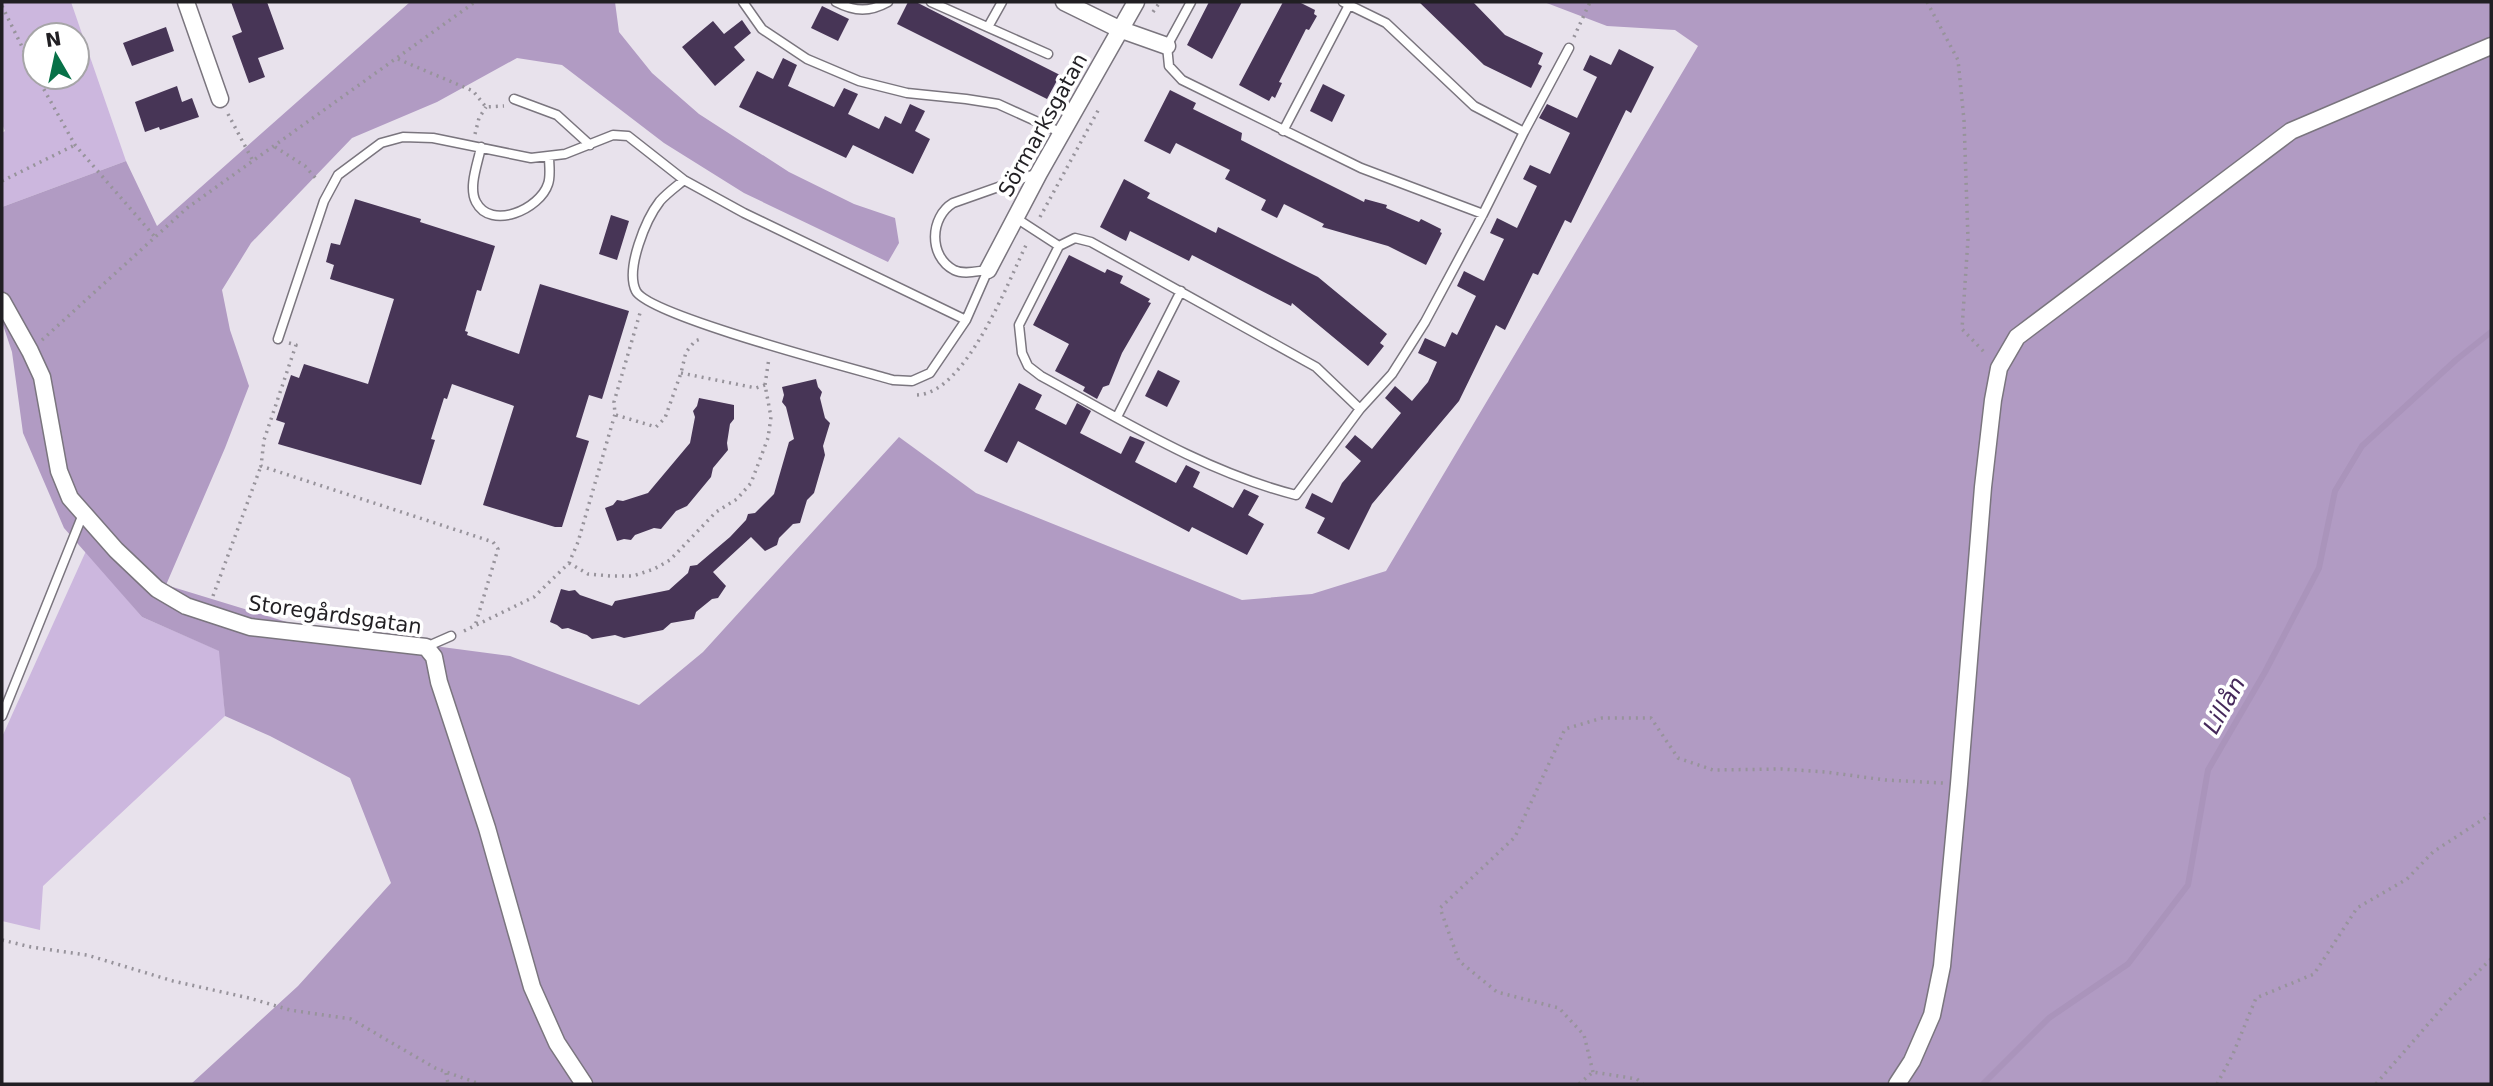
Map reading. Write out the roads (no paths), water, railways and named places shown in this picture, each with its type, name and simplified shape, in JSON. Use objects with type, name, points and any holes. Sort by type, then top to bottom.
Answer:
[{"type":"street","points":[[186,2],[220,99]]},
{"type":"street","points":[[1064,2],[1119,29],[1167,46]]},
{"type":"street","name":"Sörmarksgatan","points":[[988,270],[1039,173],[1136,2]]},
{"type":"street","points":[[1897,1084],[1912,1061],[1932,1015],[1942,965],[1983,487],[1999,368],[2017,337],[2291,131],[2491,46]]},
{"type":"street","name":"Storegårdsgatan","points":[[2,302],[42,377],[58,471],[70,498],[116,550],[157,589],[208,615],[250,627],[426,647],[435,657],[439,682],[487,828],[532,987],[557,1043],[584,1084]]},
{"type":"lane","points":[[743,2],[762,29],[807,59],[859,81],[907,93],[998,104],[1062,133]]},
{"type":"lane","points":[[836,2],[863,11],[876,9],[888,2]]},
{"type":"lane","points":[[931,2],[1048,54]]},
{"type":"lane","points":[[988,27],[1002,2]]},
{"type":"lane","points":[[1191,2],[1167,46],[1169,66],[1182,80],[1361,168],[1483,214]]},
{"type":"lane","points":[[1283,131],[1346,3],[1386,23],[1474,106],[1524,132]]},
{"type":"lane","points":[[1360,409],[1316,368],[1181,291],[1091,243],[1075,238],[1059,246],[1019,325],[1022,353],[1028,366],[1041,376],[1200,460],[1263,487],[1296,495],[1360,409],[1392,374],[1425,321],[1569,48]]},
{"type":"lane","points":[[514,99],[557,115],[590,145]]},
{"type":"lane","points":[[278,339],[328,194],[338,175],[381,143],[413,138],[433,138],[531,158],[565,154],[613,135],[628,136],[684,180],[744,213],[966,320]]},
{"type":"lane","points":[[481,147],[474,190],[476,202],[482,209],[493,214],[513,215],[535,203],[548,183],[549,156]]},
{"type":"lane","points":[[988,270],[965,273],[953,270],[943,260],[935,239],[939,216],[953,203],[1039,173]]},
{"type":"lane","points":[[684,180],[661,199],[648,220],[637,251],[634,272],[636,291],[645,301],[688,319],[892,380],[912,381],[930,373],[966,320],[988,270]]},
{"type":"lane","points":[[1016,218],[1059,246]]},
{"type":"lane","points":[[1117,417],[1181,291]]},
{"type":"lane","points":[[2,716],[84,512]]},
{"type":"lane","points":[[426,647],[451,636]]},
{"type":"waterway","name":"Lillån","points":[[1983,1084],[2049,1018],[2128,964],[2188,885],[2208,770],[2265,672],[2319,568],[2335,491],[2362,446],[2456,360],[2491,332]]}]
